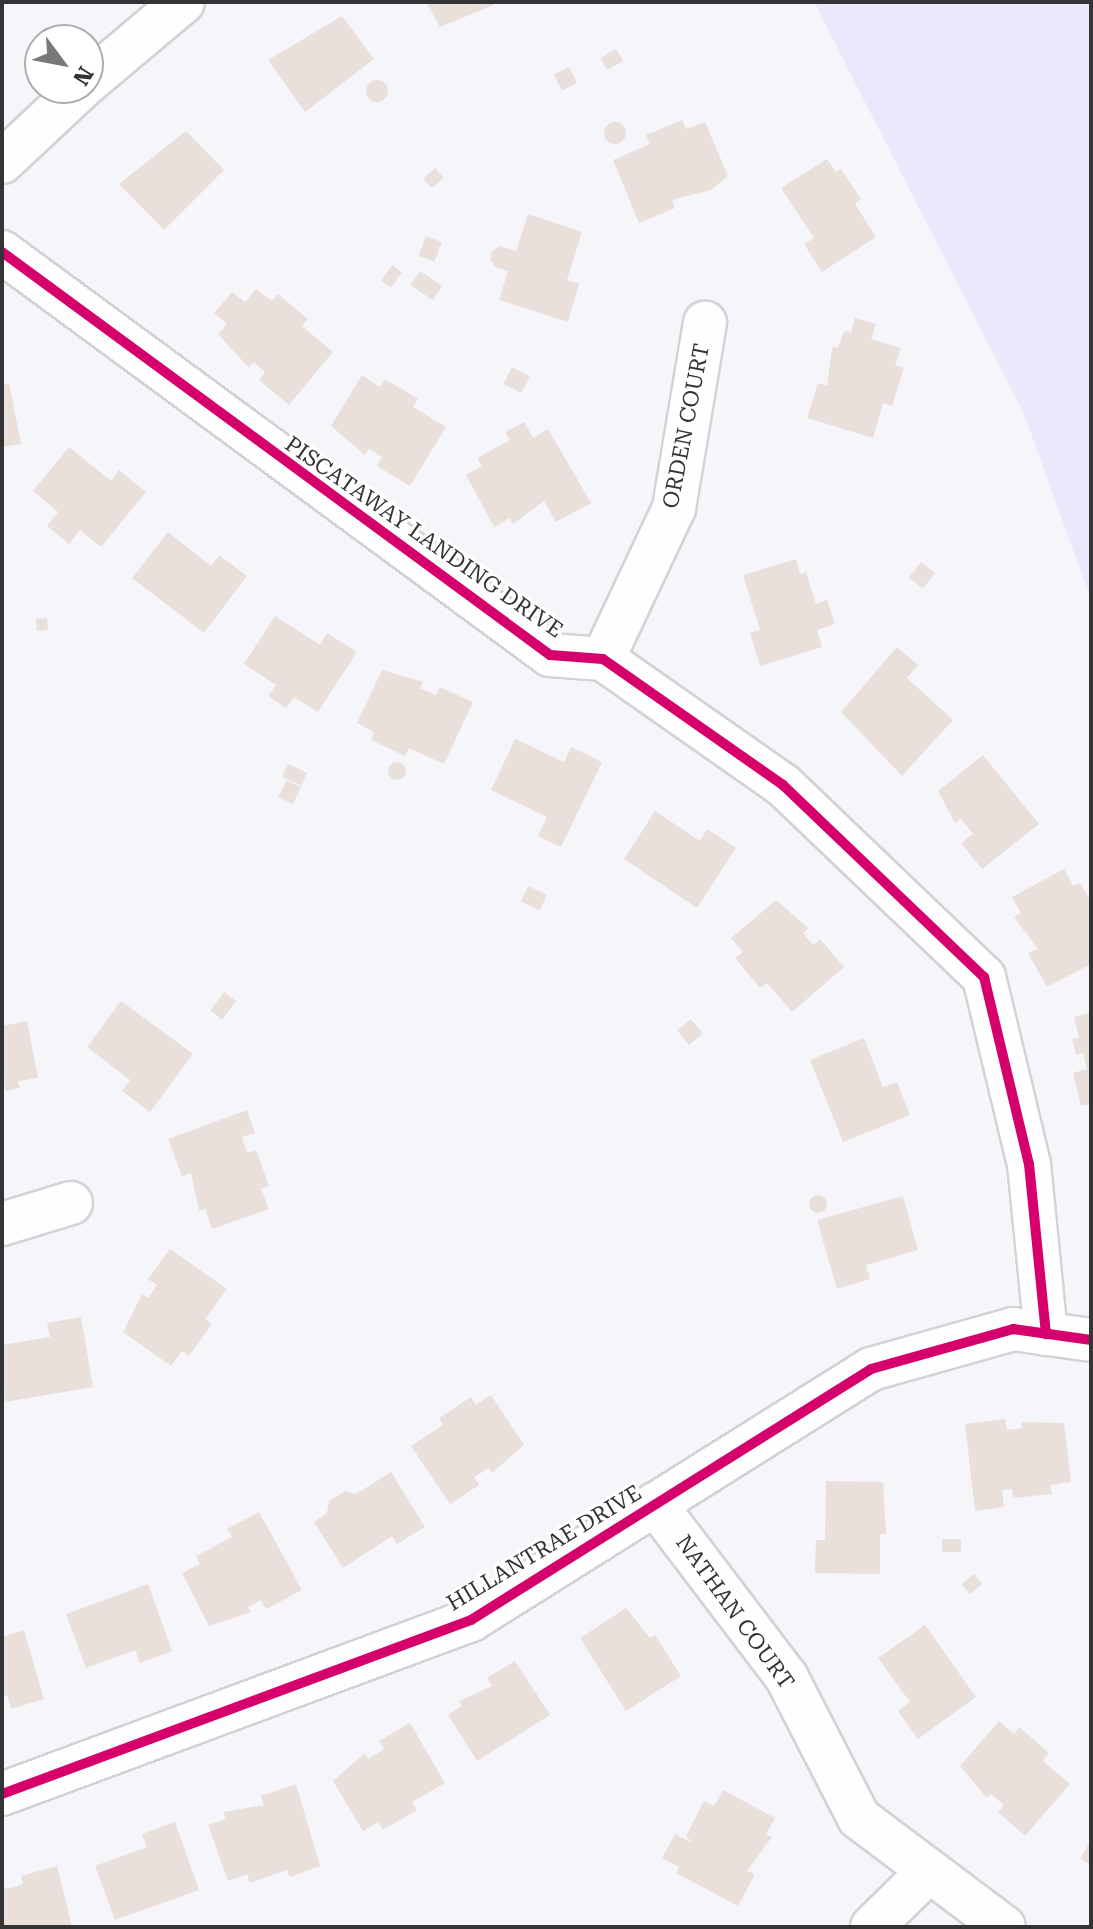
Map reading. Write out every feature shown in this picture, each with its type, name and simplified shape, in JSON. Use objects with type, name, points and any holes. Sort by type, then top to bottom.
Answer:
[{"type":"street","points":[[104,69],[183,2]]},
{"type":"street","points":[[2,162],[64,104]]},
{"type":"street","name":"PISCATAWAY LANDING DRIVE","points":[[2,252],[550,655],[603,659]]},
{"type":"street","name":"ORDEN COURT","points":[[603,659],[674,508],[705,323]]},
{"type":"street","points":[[603,659],[783,785],[984,977],[1029,1164],[1046,1334]]},
{"type":"street","points":[[2,1224],[71,1203]]},
{"type":"street","name":"HILLANTRAE DRIVE","points":[[2,1794],[471,1620],[871,1369],[1013,1329],[1091,1340]]},
{"type":"street","name":"NATHAN COURT","points":[[655,1504],[787,1678],[859,1818],[1004,1927]]},
{"type":"street","points":[[872,1927],[929,1871]]},
{"type":"shaded area","points":[[814,2],[1091,2],[1091,600],[1024,414]]},
{"type":"building","points":[[426,2],[493,2],[494,5],[440,27]]},
{"type":"building","points":[[342,16],[374,59],[305,112],[268,60]]},
{"type":"building","points":[[616,49],[623,61],[607,70],[600,58]]},
{"type":"building","points":[[569,67],[577,83],[562,91],[554,75]]},
{"type":"building","points":[[377,80],[385,83],[388,91],[385,99],[377,102],[369,99],[366,91],[369,83]]},
{"type":"building","points":[[682,120],[686,129],[705,122],[728,176],[711,190],[672,200],[675,208],[639,223],[613,160],[650,144],[646,135]]},
{"type":"building","points":[[615,122],[623,125],[626,133],[623,141],[615,144],[607,141],[604,133],[607,125]]},
{"type":"building","points":[[186,131],[224,170],[164,230],[119,184]]},
{"type":"building","points":[[827,159],[836,172],[841,169],[861,199],[855,204],[876,237],[822,272],[804,244],[814,238],[781,188]]},
{"type":"building","points":[[435,168],[444,178],[432,188],[423,179]]},
{"type":"building","points":[[528,214],[582,232],[567,280],[579,284],[568,322],[499,300],[508,271],[495,267],[490,259],[492,251],[500,246],[516,251]]},
{"type":"building","points":[[426,236],[442,242],[434,262],[418,256]]},
{"type":"building","points":[[392,265],[402,272],[391,287],[381,281]]},
{"type":"building","points":[[420,271],[442,286],[433,300],[410,285]]},
{"type":"building","points":[[256,289],[272,301],[278,294],[308,319],[302,326],[333,352],[289,405],[259,380],[265,372],[253,362],[249,368],[218,334],[227,324],[214,313],[232,292],[245,302]]},
{"type":"building","points":[[855,318],[876,324],[871,339],[901,348],[895,365],[904,368],[892,406],[883,403],[873,438],[807,418],[818,383],[827,386],[832,347],[838,348],[844,331],[851,332]]},
{"type":"building","points":[[512,367],[530,376],[521,393],[503,384]]},
{"type":"building","points":[[362,375],[380,387],[385,379],[418,399],[413,407],[446,427],[410,486],[377,466],[382,457],[369,449],[365,455],[331,426]]},
{"type":"building","points":[[9,383],[21,444],[2,447],[2,385]]},
{"type":"building","points":[[524,422],[533,438],[548,429],[591,503],[556,522],[544,501],[513,524],[510,518],[494,527],[466,475],[482,466],[477,458],[510,440],[505,432]]},
{"type":"building","points":[[69,447],[111,481],[119,470],[146,492],[101,547],[80,530],[69,544],[47,526],[58,512],[33,491]]},
{"type":"building","points":[[168,532],[211,566],[219,555],[247,576],[204,633],[132,578]]},
{"type":"building","points":[[796,559],[800,574],[806,572],[816,604],[827,600],[835,624],[817,630],[822,647],[760,666],[750,633],[760,630],[743,575]]},
{"type":"building","points":[[921,562],[935,573],[923,589],[909,578]]},
{"type":"building","points":[[275,616],[320,645],[327,633],[357,652],[318,712],[294,697],[286,708],[268,696],[276,685],[244,664]]},
{"type":"building","points":[[47,618],[48,630],[37,631],[36,619]]},
{"type":"building","points":[[897,647],[918,665],[907,678],[953,720],[902,776],[841,712]]},
{"type":"building","points":[[382,670],[423,682],[420,688],[436,695],[440,687],[473,702],[444,764],[409,748],[405,756],[371,740],[374,732],[357,723]]},
{"type":"building","points":[[515,739],[564,762],[571,747],[602,762],[561,847],[538,836],[547,817],[491,790]]},
{"type":"building","points":[[983,755],[1039,824],[982,869],[961,843],[973,834],[961,819],[955,823],[938,791]]},
{"type":"building","points":[[393,762],[401,762],[406,771],[404,778],[393,780],[388,775],[388,767]]},
{"type":"building","points":[[288,764],[307,773],[301,786],[282,777]]},
{"type":"building","points":[[287,780],[301,787],[293,804],[278,797]]},
{"type":"building","points":[[655,811],[700,841],[707,829],[736,848],[697,908],[624,859]]},
{"type":"building","points":[[1064,869],[1073,886],[1080,883],[1091,902],[1091,964],[1047,987],[1028,953],[1038,949],[1014,917],[1021,913],[1012,897]]},
{"type":"building","points":[[528,886],[547,895],[540,910],[521,901]]},
{"type":"building","points":[[776,900],[808,928],[803,933],[813,945],[820,939],[844,967],[792,1012],[767,983],[760,988],[735,958],[743,952],[731,938]]},
{"type":"building","points":[[224,992],[236,1001],[222,1019],[210,1010]]},
{"type":"building","points":[[121,1001],[193,1054],[150,1112],[122,1091],[130,1080],[87,1047]]},
{"type":"building","points":[[1091,1012],[1091,1104],[1081,1106],[1073,1073],[1087,1069],[1083,1053],[1076,1055],[1072,1039],[1079,1037],[1074,1017]]},
{"type":"building","points":[[691,1019],[703,1034],[689,1045],[677,1030]]},
{"type":"building","points":[[27,1021],[38,1078],[18,1081],[20,1088],[5,1091],[2,1026]]},
{"type":"building","points":[[864,1038],[883,1087],[897,1082],[910,1115],[843,1142],[810,1060]]},
{"type":"building","points":[[247,1110],[255,1133],[242,1137],[247,1153],[256,1150],[269,1186],[261,1189],[269,1209],[212,1229],[205,1209],[199,1211],[191,1173],[182,1176],[168,1139]]},
{"type":"building","points":[[818,1195],[827,1204],[818,1213],[809,1204]]},
{"type":"building","points":[[903,1196],[918,1250],[866,1265],[870,1279],[837,1289],[817,1220]]},
{"type":"building","points":[[170,1249],[227,1289],[205,1319],[212,1324],[189,1356],[182,1351],[171,1366],[123,1332],[142,1294],[148,1298],[157,1285],[148,1279]]},
{"type":"building","points":[[81,1317],[93,1387],[5,1402],[2,1345],[50,1337],[47,1323]]},
{"type":"building","points":[[491,1395],[524,1445],[492,1473],[489,1468],[474,1477],[479,1485],[450,1504],[411,1446],[443,1425],[439,1418],[471,1397],[476,1405]]},
{"type":"building","points":[[1005,1419],[1007,1430],[1022,1428],[1021,1422],[1064,1423],[1071,1482],[1050,1485],[1052,1494],[1013,1498],[1012,1489],[1002,1490],[1004,1507],[975,1511],[965,1424]]},
{"type":"building","points":[[391,1472],[425,1527],[397,1544],[392,1536],[343,1568],[314,1522],[327,1513],[329,1501],[346,1491],[356,1494]]},
{"type":"building","points":[[826,1481],[883,1482],[886,1534],[880,1534],[880,1574],[815,1573],[816,1540],[825,1540]]},
{"type":"building","points":[[259,1512],[302,1590],[266,1609],[261,1600],[248,1607],[251,1612],[209,1626],[182,1573],[200,1564],[196,1556],[232,1537],[227,1529]]},
{"type":"building","points":[[942,1539],[961,1539],[961,1552],[942,1552]]},
{"type":"building","points":[[974,1574],[982,1584],[970,1594],[962,1584]]},
{"type":"building","points":[[148,1584],[172,1651],[140,1663],[135,1650],[86,1668],[66,1614]]},
{"type":"building","points":[[626,1608],[650,1638],[655,1635],[681,1676],[626,1711],[580,1638]]},
{"type":"building","points":[[925,1625],[976,1697],[918,1739],[898,1711],[910,1702],[878,1658]]},
{"type":"building","points":[[24,1630],[44,1699],[11,1709],[7,1695],[2,1697],[2,1637]]},
{"type":"building","points":[[515,1661],[550,1715],[477,1761],[448,1715],[462,1706],[459,1701],[492,1686],[487,1678]]},
{"type":"building","points":[[999,1721],[1014,1734],[1019,1727],[1049,1753],[1043,1761],[1070,1784],[1025,1836],[998,1812],[1004,1805],[991,1794],[987,1798],[960,1766]]},
{"type":"building","points":[[410,1723],[445,1783],[412,1802],[417,1810],[383,1830],[378,1822],[363,1831],[333,1781],[365,1753],[368,1759],[384,1749],[379,1741]]},
{"type":"building","points":[[296,1784],[320,1866],[290,1877],[287,1870],[250,1883],[247,1874],[228,1881],[208,1825],[226,1819],[223,1812],[264,1805],[261,1796]]},
{"type":"building","points":[[723,1790],[775,1818],[766,1834],[772,1837],[747,1871],[755,1874],[738,1906],[676,1873],[679,1867],[662,1858],[675,1834],[693,1843],[686,1836],[704,1801],[714,1806]]},
{"type":"building","points":[[175,1822],[199,1890],[115,1920],[95,1866],[147,1847],[142,1834]]},
{"type":"building","points":[[1091,1840],[1091,1865],[1080,1859]]},
{"type":"building","points":[[57,1866],[72,1927],[2,1927],[2,1884],[7,1889],[23,1884],[21,1876]]},
{"type":"cycle path","points":[[2,252],[550,655],[603,659],[783,785],[984,977],[1029,1164],[1046,1334]]},
{"type":"cycle path","points":[[2,1794],[471,1620],[871,1369],[1013,1329],[1091,1340]]}]
